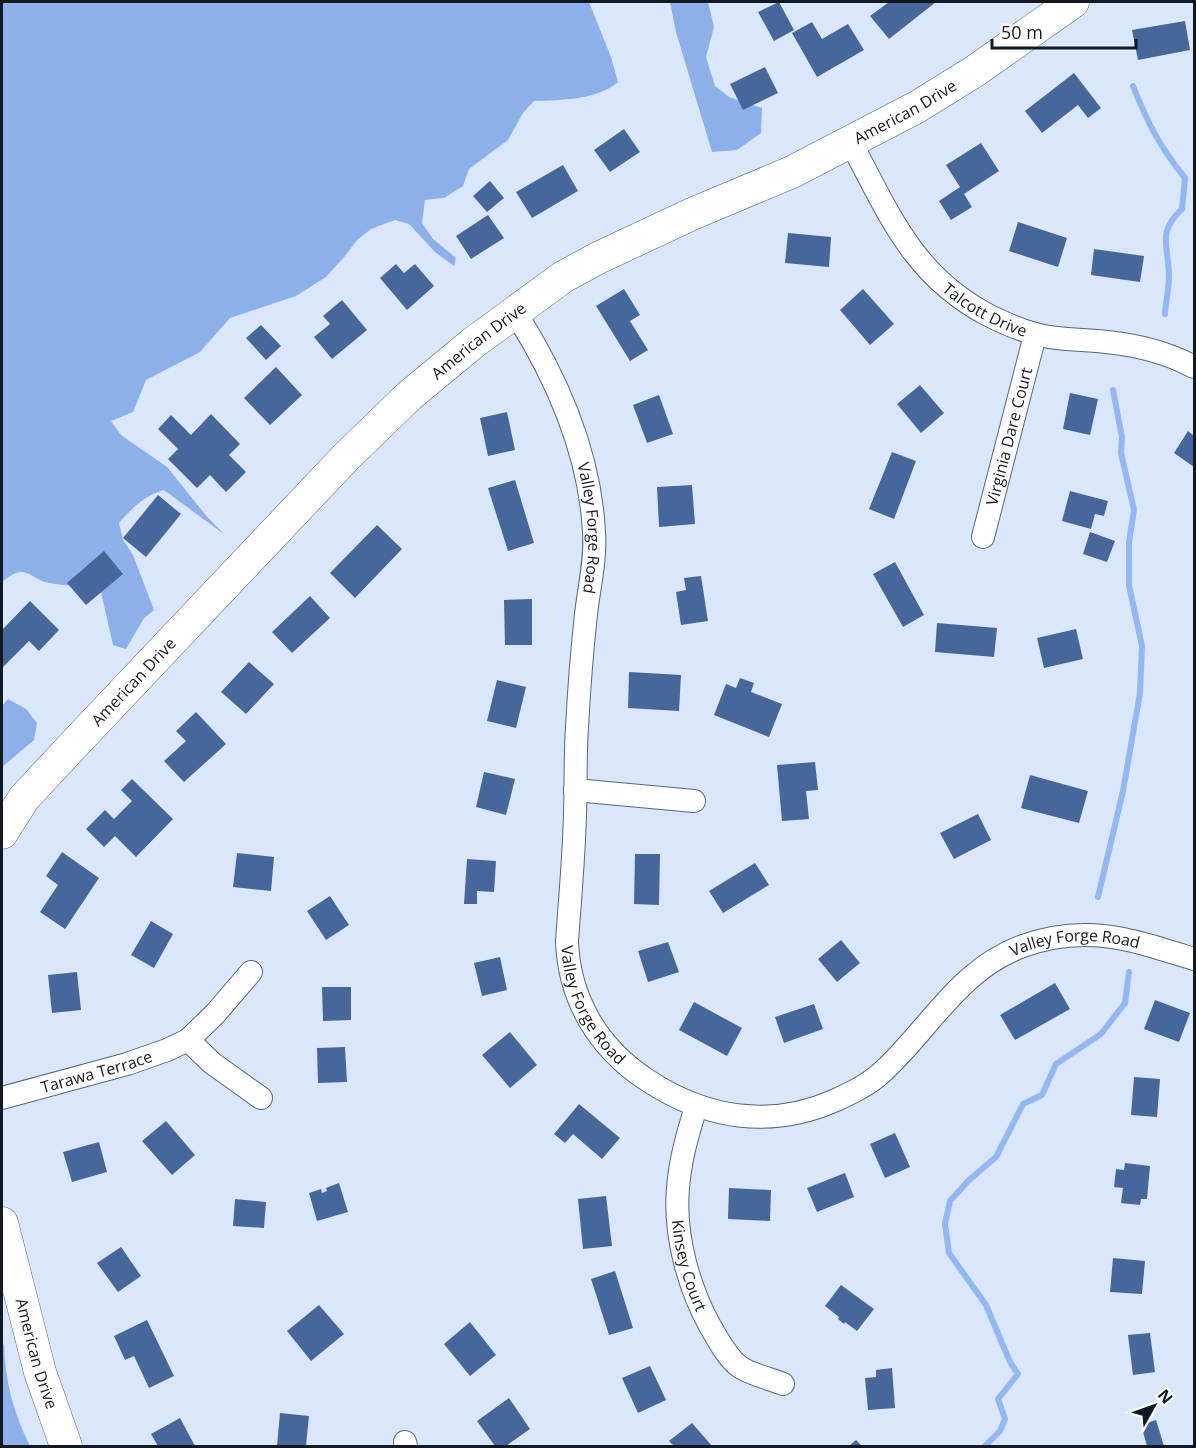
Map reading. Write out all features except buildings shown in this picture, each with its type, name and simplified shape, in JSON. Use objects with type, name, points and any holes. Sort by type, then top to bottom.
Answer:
[{"type":"street","name":"American Drive","points":[[2,833],[24,798],[72,746],[346,457],[440,369],[563,277],[692,214],[792,172],[851,143],[917,107],[975,71],[1073,2]]},
{"type":"street","name":"Talcott Drive","points":[[851,143],[893,223],[913,253],[929,272],[959,298],[1007,325],[1035,335],[1109,342],[1139,348],[1181,360],[1194,367]]},
{"type":"street","name":"Valley Forge Road","points":[[515,312],[538,348],[556,385],[577,441],[593,511],[594,556],[586,613],[576,730],[567,941],[570,976],[582,1008],[599,1036],[618,1058],[662,1090],[696,1107],[741,1116],[769,1117],[798,1114],[853,1093],[878,1076],[954,993],[991,961],[1023,946],[1055,936],[1088,934],[1119,937],[1194,959]]},
{"type":"street","name":"Virginia Dare Court","points":[[982,537],[1035,335]]},
{"type":"street","points":[[575,790],[694,801]]},
{"type":"street","name":"Tarawa Terrace","points":[[2,1098],[127,1064],[188,1040],[215,1014],[251,972]]},
{"type":"street","points":[[188,1040],[212,1063],[261,1098]]},
{"type":"street","name":"Kinsey Court","points":[[696,1107],[681,1164],[678,1189],[680,1235],[696,1297],[729,1355],[740,1367],[783,1384]]},
{"type":"street","name":"American Drive","points":[[2,1223],[40,1372],[66,1446]]},
{"type":"shaded area","points":[[2,2],[589,2],[611,57],[618,82],[589,96],[534,101],[523,113],[508,140],[469,169],[463,186],[444,198],[425,200],[422,223],[433,239],[456,258],[454,266],[435,252],[409,224],[395,220],[371,229],[357,240],[326,277],[296,296],[230,318],[200,352],[146,380],[133,412],[111,421],[121,435],[167,467],[208,518],[225,535],[164,490],[139,503],[119,523],[123,540],[133,555],[154,610],[144,618],[126,649],[113,645],[101,592],[45,582],[23,572],[14,574],[2,582]]},
{"type":"shaded area","points":[[670,2],[708,2],[714,27],[706,57],[715,86],[729,97],[762,108],[761,133],[737,150],[712,152],[676,32]]},
{"type":"shaded area","points":[[8,699],[26,709],[37,723],[34,740],[2,767],[2,706]]},
{"type":"shaded area","points":[[2,1343],[11,1397],[30,1446],[2,1446]]},
{"type":"waterway","points":[[1133,86],[1155,135],[1185,178],[1182,209],[1166,233],[1169,285],[1165,314]]},
{"type":"waterway","points":[[1098,897],[1123,791],[1140,693],[1142,646],[1129,585],[1129,542],[1134,510],[1121,453],[1122,437],[1113,390]]},
{"type":"waterway","points":[[985,1446],[1000,1431],[1005,1419],[998,1399],[1018,1374],[1010,1362],[986,1305],[949,1253],[945,1224],[950,1201],[968,1181],[996,1157],[1023,1104],[1042,1095],[1056,1064],[1101,1034],[1125,1003],[1129,972]]}]
